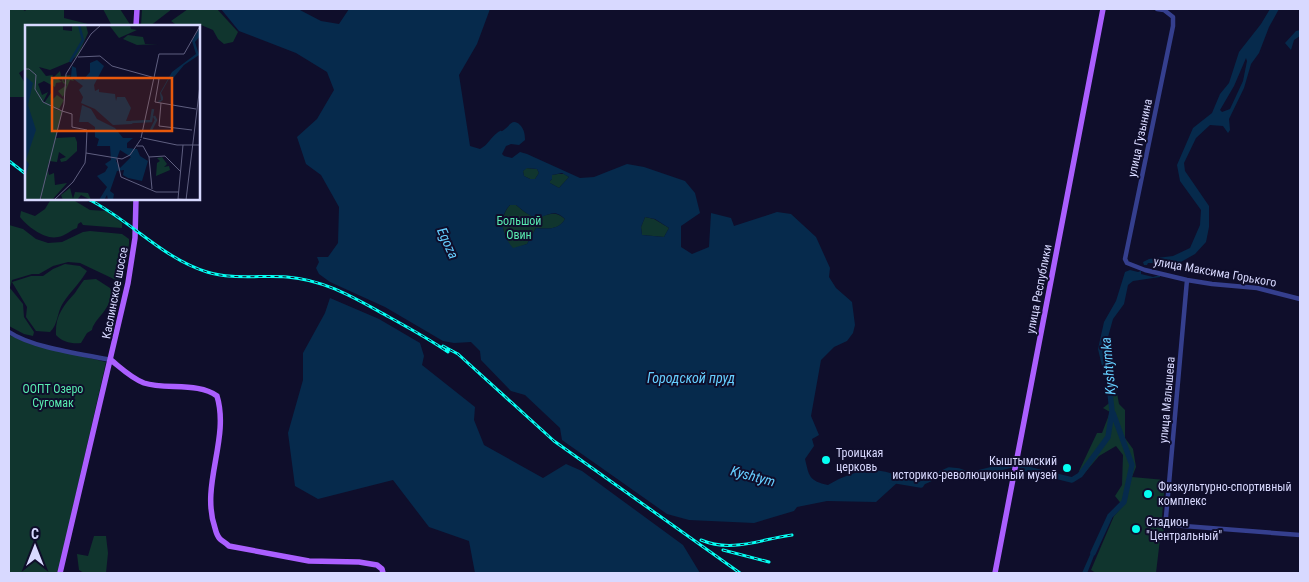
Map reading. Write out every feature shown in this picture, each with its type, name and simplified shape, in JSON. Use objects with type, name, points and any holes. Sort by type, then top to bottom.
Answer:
[{"type":"main road","points":[[136,25],[138,9]]},
{"type":"main road","name":"улица Республики","points":[[995,573],[1103,9]]},
{"type":"main road","name":"Каслинское шоссе","points":[[60,573],[111,360],[133,257],[136,200]]},
{"type":"main road","points":[[111,360],[131,376],[143,382],[157,386],[211,392],[217,396],[220,404],[218,446],[210,496],[210,509],[219,538],[229,546],[309,561],[359,562],[377,565],[382,571]]},
{"type":"street","name":"улица Гузынина","points":[[1127,264],[1125,255],[1173,26],[1173,17],[1164,10],[1157,9]]},
{"type":"street","name":"улица Максима Горького","points":[[1127,264],[1187,280],[1257,288],[1300,299]]},
{"type":"street","name":"улица Малышева","points":[[1187,280],[1166,517],[1168,523],[1171,525],[1300,535]]},
{"type":"street","points":[[9,332],[25,340],[46,346],[111,360]]},
{"type":"green space","points":[[9,9],[22,9],[25,11],[27,9],[64,9],[64,18],[92,25],[25,25],[25,69],[19,73],[25,83],[25,97],[9,97]]},
{"type":"green space","points":[[103,9],[120,9],[130,25],[111,25]]},
{"type":"green space","points":[[142,9],[172,9],[151,25],[141,25]]},
{"type":"green space","points":[[188,9],[217,9],[238,32],[233,42],[224,44],[218,39],[213,30],[201,25],[200,32],[200,25],[177,25],[171,21]]},
{"type":"green space","points":[[526,168],[537,169],[539,173],[535,179],[524,176],[523,171]]},
{"type":"green space","points":[[564,174],[569,177],[559,188],[550,183],[552,175]]},
{"type":"green space","points":[[50,200],[75,200],[90,210],[106,211],[122,223],[122,228],[83,225],[81,222],[77,228],[61,236],[48,237],[32,229],[20,217],[21,211],[35,216],[45,209]]},
{"type":"green space","name":"Большой Овин","points":[[510,205],[516,205],[535,217],[555,214],[565,219],[563,223],[556,227],[536,228],[527,244],[513,249],[506,238],[503,227],[504,216]]},
{"type":"green space","points":[[645,217],[654,219],[669,228],[664,237],[642,235],[641,227]]},
{"type":"green space","points":[[9,225],[23,229],[36,239],[48,243],[62,242],[83,232],[90,231],[122,234],[129,239],[129,244],[122,279],[118,281],[80,263],[68,262],[53,266],[39,274],[32,274],[12,280],[10,288],[23,304],[24,317],[34,332],[33,336],[24,334],[9,326]]},
{"type":"green space","points":[[65,264],[80,266],[87,271],[63,303],[53,329],[50,332],[36,331],[26,317],[27,307],[12,282],[31,276],[43,276]]},
{"type":"green space","points":[[96,279],[110,288],[112,293],[108,305],[81,343],[64,341],[56,335],[58,317],[84,280]]},
{"type":"green space","name":"ООПТ Озеро Сугомак","points":[[9,335],[31,344],[106,362],[58,573],[9,573]]},
{"type":"green space","name":"Стадион \"Центральный\"","points":[[1114,377],[1119,404],[1125,410],[1125,438],[1133,449],[1136,467],[1132,477],[1165,480],[1162,517],[1164,528],[1160,539],[1156,573],[1096,573],[1091,570],[1114,516],[1123,506],[1115,496],[1122,485],[1123,455],[1116,446],[1099,456],[1083,475],[1079,471],[1097,433],[1102,433],[1110,412],[1103,408],[1113,400],[1109,378]]},
{"type":"green space","points":[[94,536],[106,536],[108,553],[106,573],[84,573],[79,570],[77,554],[88,556]]},
{"type":"water","name":"Городской пруд","points":[[221,9],[298,9],[321,21],[339,24],[349,9],[490,9],[477,44],[459,75],[470,146],[480,149],[497,133],[515,122],[522,128],[525,140],[519,145],[511,144],[506,146],[502,154],[504,156],[512,158],[520,152],[527,154],[580,178],[594,177],[627,164],[644,167],[685,181],[695,193],[700,213],[681,226],[681,247],[692,254],[709,247],[711,213],[731,218],[734,226],[777,212],[791,214],[816,237],[830,268],[829,277],[836,288],[852,302],[855,325],[853,333],[847,341],[834,347],[821,360],[811,416],[819,435],[812,439],[814,446],[805,459],[809,474],[817,482],[828,485],[853,474],[880,471],[898,476],[898,482],[876,502],[827,501],[797,507],[794,511],[754,523],[689,520],[667,514],[562,440],[560,428],[525,395],[511,391],[481,360],[480,351],[471,342],[454,343],[443,341],[385,307],[330,282],[319,274],[316,268],[319,262],[317,257],[328,257],[338,243],[339,207],[321,175],[306,164],[297,137],[317,119],[334,90],[327,72],[296,53],[239,31]],"holes":[[[527,168],[537,169],[539,173],[535,179],[530,179],[524,176],[523,171]],[[562,173],[569,177],[559,188],[550,183],[552,175]],[[510,205],[516,205],[534,217],[556,213],[565,219],[556,227],[536,228],[527,244],[513,248],[504,232],[503,221],[506,210]],[[645,217],[655,219],[669,228],[664,237],[642,235],[641,227]]]},
{"type":"water","points":[[1270,9],[1279,9],[1269,27],[1259,53],[1251,64],[1244,88],[1229,119],[1230,130],[1228,133],[1223,126],[1210,125],[1196,138],[1184,163],[1185,171],[1209,206],[1209,227],[1206,242],[1195,254],[1179,263],[1148,263],[1144,265],[1143,262],[1149,259],[1173,256],[1190,248],[1200,225],[1201,210],[1180,181],[1177,165],[1193,128],[1212,113],[1220,94],[1229,83],[1239,52]],"holes":[[[1246,58],[1243,81],[1230,109],[1222,112],[1220,110],[1234,86]]]},
{"type":"water","points":[[1300,30],[1300,36],[1294,40],[1291,50],[1285,43],[1296,31]]},
{"type":"water","points":[[1130,270],[1141,271],[1141,274],[1153,277],[1160,275],[1160,277],[1133,281],[1128,285],[1124,304],[1113,319],[1108,337],[1109,371],[1103,370],[1098,349],[1104,322],[1116,301],[1125,272]]},
{"type":"water","points":[[330,298],[379,319],[420,343],[424,356],[422,365],[475,407],[474,420],[484,445],[543,478],[566,464],[582,471],[683,545],[700,573],[475,573],[469,541],[429,527],[393,480],[318,499],[295,486],[288,433],[303,380],[303,353],[325,313]]},
{"type":"water","points":[[1094,546],[1097,548],[1088,571],[1087,573],[1082,573]]},
{"type":"waterway","name":"Kyshtymka","points":[[891,480],[921,485],[923,482],[949,470],[970,475],[1011,465],[1072,480],[1080,475],[1108,437],[1112,411],[1107,365]]},
{"type":"waterway","points":[[1093,553],[1110,516],[1124,502],[1132,465],[1113,413]]},
{"type":"railway","points":[[9,161],[25,173]]},
{"type":"railway","points":[[90,200],[118,217],[175,258],[191,266],[226,276],[287,277],[328,286],[365,304],[448,352]]},
{"type":"railway","points":[[443,346],[458,354],[554,441],[740,573]]},
{"type":"railway","points":[[701,540],[713,544],[735,545],[792,535]]},
{"type":"railway","points":[[723,550],[769,562]]},
{"type":"place","name":"Троицкая церковь","points":[[826,460]]},
{"type":"place","name":"Кыштымский историко-революционный музей","points":[[1067,468]]},
{"type":"place","name":"Физкультурно-спортивный комплекс","points":[[1148,494]]},
{"type":"place","name":"Стадион \"Центральный\"","points":[[1136,529]]},
{"type":"water label","name":"Egoza","points":[[448,243]]},
{"type":"water label","name":"Kyshtym","points":[[753,476]]}]
